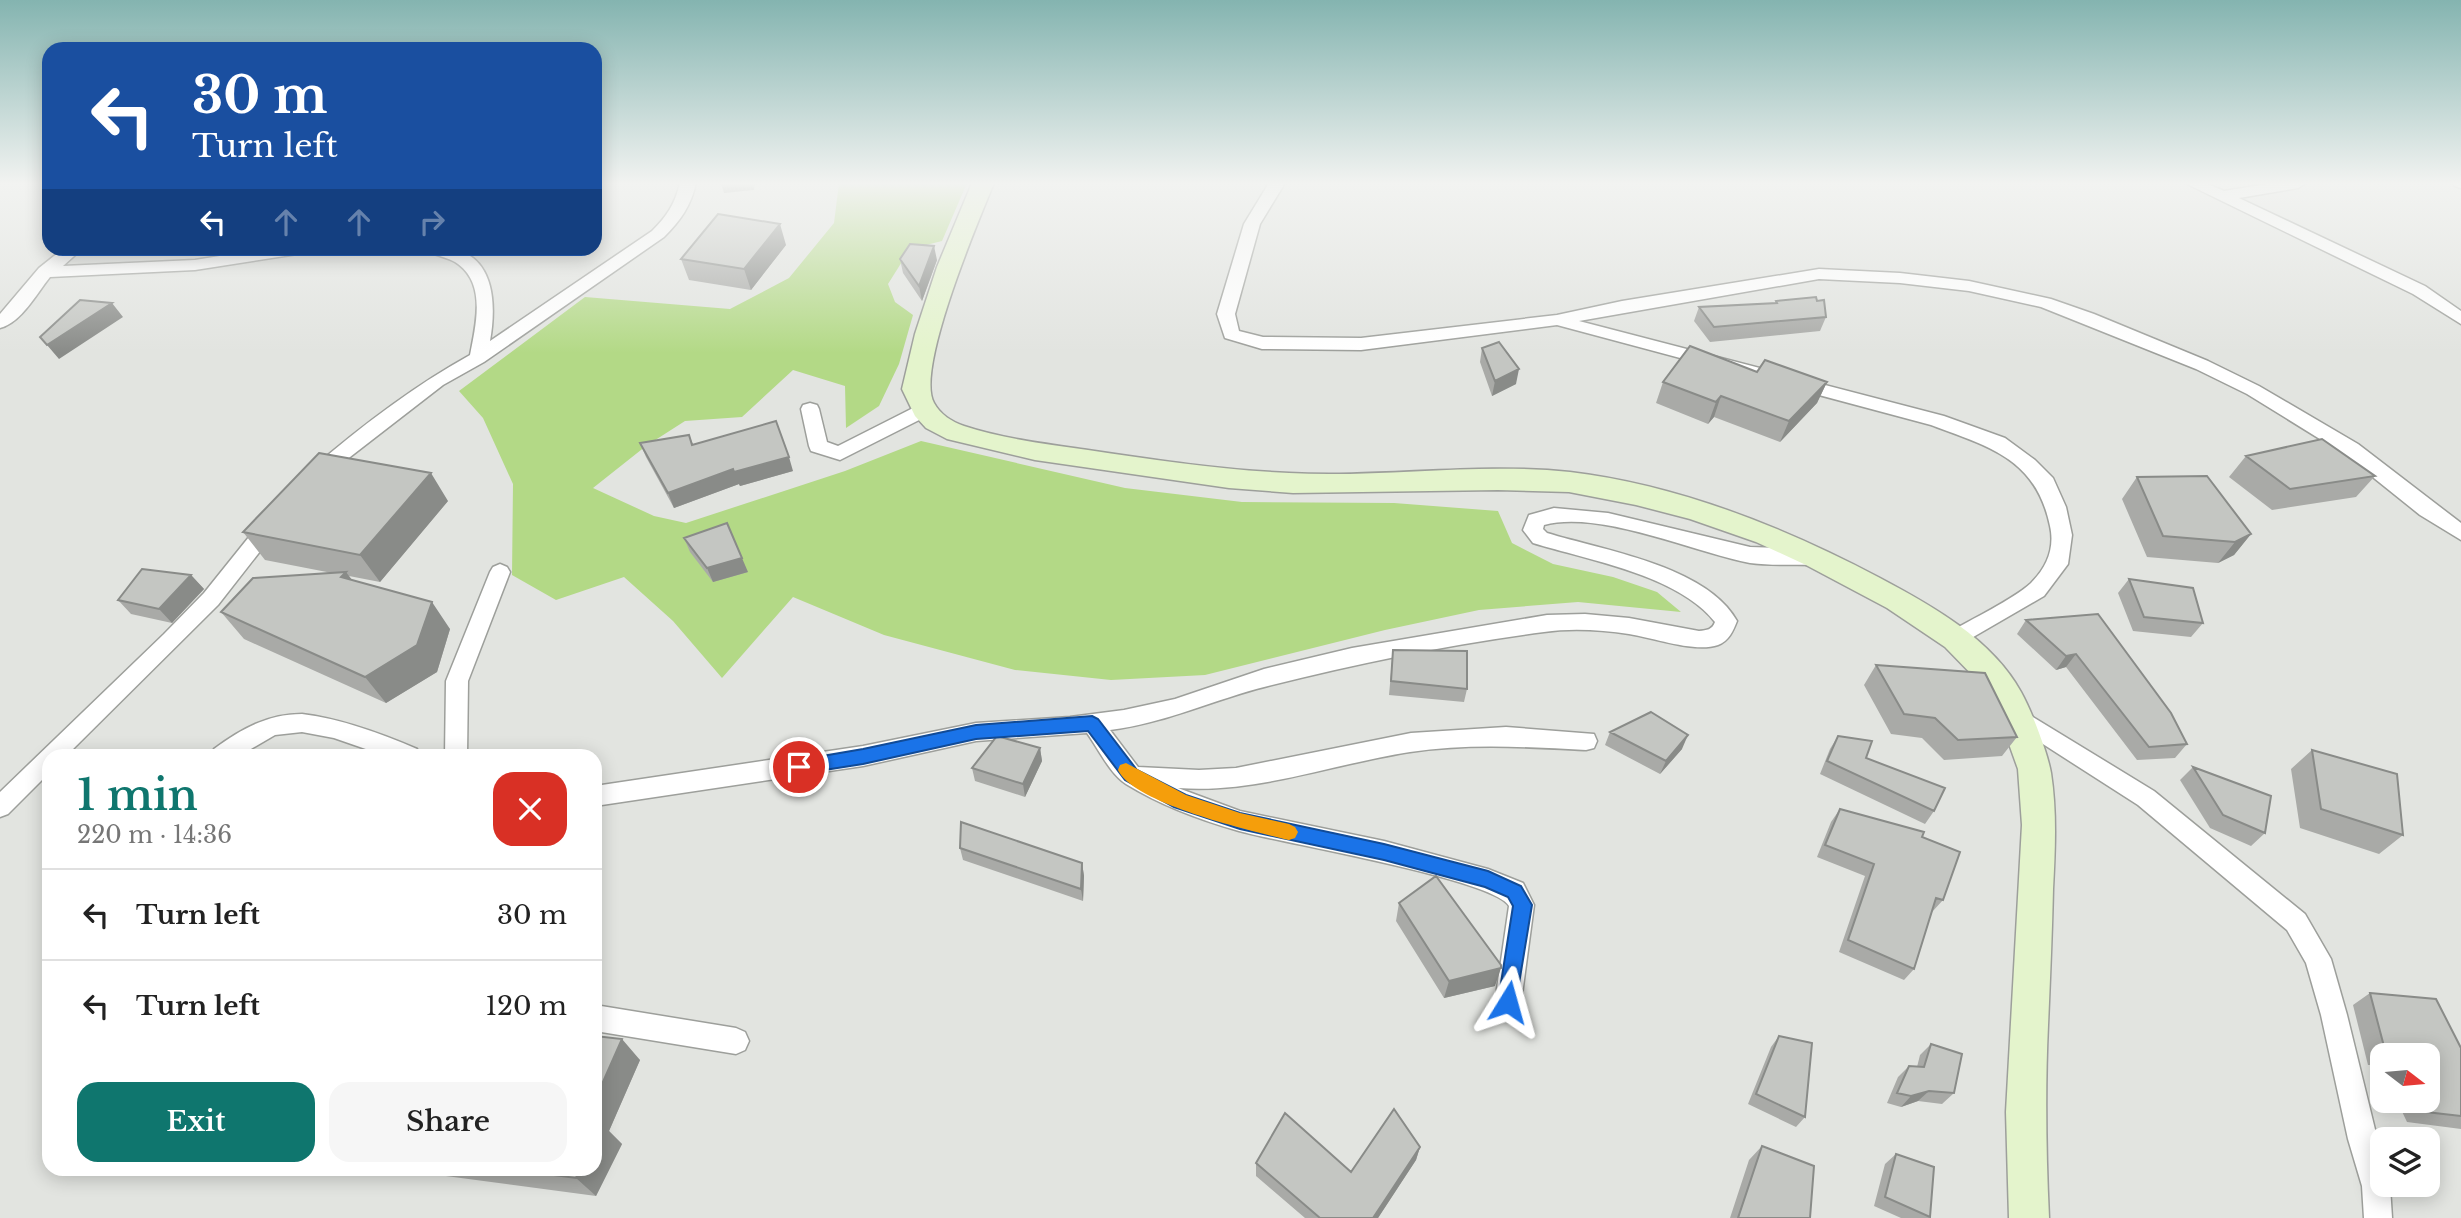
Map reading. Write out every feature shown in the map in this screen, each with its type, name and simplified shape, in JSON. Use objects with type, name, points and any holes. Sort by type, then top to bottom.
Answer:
[{"type":"main road","points":[[960,240],[927,334],[915,389],[924,410],[935,422],[957,433],[982,440],[1171,472],[1293,483],[1498,480],[1569,482],[1636,495],[1696,511],[1766,535],[1816,557],[1897,600],[1956,639],[1991,674],[2008,697],[2034,769],[2039,825],[2025,1112],[2029,1218]]},
{"type":"street","points":[[304,488],[388,416],[437,381],[478,358],[650,240]]},
{"type":"street","points":[[1247,240],[1226,314],[1231,334],[1262,343],[1360,344],[1557,320],[1622,306],[1819,274],[1930,280],[2014,295],[2121,330],[2253,390],[2351,449],[2427,510],[2461,533]]},
{"type":"street","points":[[2315,240],[2420,290],[2461,319]]},
{"type":"street","points":[[0,323],[16,309],[44,272],[65,256]]},
{"type":"street","points":[[44,272],[195,265],[253,256]]},
{"type":"street","points":[[456,256],[473,268],[483,286],[486,318],[478,358]]},
{"type":"street","points":[[1557,320],[1937,420],[1998,443],[2028,465],[2046,483],[2056,507],[2062,535],[2058,564],[2037,590],[1956,639]]},
{"type":"street","points":[[810,410],[818,446],[840,453],[924,410]]},
{"type":"street","points":[[58,749],[211,599],[287,506]]},
{"type":"street","points":[[602,795],[863,757],[976,732],[1092,723],[1175,708],[1264,678],[1352,657],[1547,623],[1629,626],[1699,639],[1714,638],[1722,631],[1726,621],[1719,608],[1685,587],[1654,574],[1540,538],[1533,530],[1536,520],[1547,514],[1603,519],[1754,556],[1816,557]]},
{"type":"street","points":[[456,749],[457,681],[500,572]]},
{"type":"street","points":[[2015,715],[2146,798],[2296,922],[2318,959],[2334,1015],[2362,1139],[2376,1186],[2378,1218]]},
{"type":"street","points":[[232,749],[251,735],[290,723],[329,728],[393,749]]},
{"type":"street","points":[[1092,723],[1131,775],[1180,801],[1240,821],[1384,852],[1488,880],[1514,891],[1522,905],[1508,1002]]},
{"type":"street","points":[[1131,775],[1199,780],[1237,778],[1411,742],[1457,738],[1506,736],[1586,741]]},
{"type":"street","points":[[0,807],[42,765]]},
{"type":"street","points":[[602,1019],[736,1041]]},
{"type":"green space","points":[[820,240],[942,240],[910,249],[888,284],[895,302],[913,315],[899,364],[879,406],[846,428],[845,386],[793,370],[742,417],[685,421],[646,446],[593,488],[654,516],[686,523],[845,471],[921,441],[1125,488],[1242,502],[1394,503],[1498,511],[1512,543],[1553,564],[1613,577],[1657,592],[1681,612],[1578,602],[1479,610],[1385,630],[1205,675],[1111,680],[1015,670],[884,635],[793,597],[722,678],[673,621],[624,577],[556,600],[512,575],[513,484],[483,418],[459,391],[585,297],[730,309],[789,278]]},
{"type":"building","points":[[697,240],[767,240],[744,269],[681,259]]},
{"type":"building","points":[[910,244],[934,246],[919,286],[900,259]]},
{"type":"building","points":[[1816,297],[1817,301],[1824,300],[1826,317],[1714,327],[1699,307],[1777,303],[1776,301]]},
{"type":"building","points":[[80,300],[112,303],[47,345],[40,337]]},
{"type":"building","points":[[1499,342],[1519,369],[1495,381],[1482,348]]},
{"type":"building","points":[[1690,346],[1757,372],[1765,360],[1827,382],[1789,421],[1721,396],[1716,402],[1663,382]]},
{"type":"building","points":[[776,421],[789,457],[734,472],[733,469],[668,493],[640,443],[689,435],[692,445]]},
{"type":"building","points":[[2322,439],[2375,476],[2290,489],[2246,456]]},
{"type":"building","points":[[319,453],[431,473],[360,555],[243,532]]},
{"type":"building","points":[[2207,476],[2251,534],[2235,542],[2163,536],[2137,477]]},
{"type":"building","points":[[727,523],[742,558],[707,568],[684,538]]},
{"type":"building","points":[[142,569],[191,575],[159,609],[118,600]]},
{"type":"building","points":[[346,572],[341,577],[432,602],[417,645],[365,677],[221,612],[253,578]]},
{"type":"building","points":[[2129,579],[2193,588],[2203,623],[2144,617]]},
{"type":"building","points":[[2098,614],[2171,713],[2187,744],[2149,747],[2076,654],[2066,656],[2026,620]]},
{"type":"building","points":[[1393,650],[1467,651],[1467,689],[1391,681]]},
{"type":"building","points":[[1876,665],[1985,673],[2017,737],[1958,740],[1935,718],[1904,714]]},
{"type":"building","points":[[1651,712],[1688,735],[1666,761],[1610,732]]},
{"type":"building","points":[[997,736],[1040,748],[1023,784],[972,768]]},
{"type":"building","points":[[1838,736],[1872,741],[1866,758],[1945,788],[1934,811],[1827,761]]},
{"type":"building","points":[[2312,750],[2397,774],[2403,835],[2321,809]]},
{"type":"building","points":[[2193,767],[2271,796],[2265,833],[2223,815]]},
{"type":"building","points":[[1840,809],[1924,832],[1922,837],[1960,852],[1943,900],[1936,898],[1914,969],[1848,940],[1874,864],[1825,845]]},
{"type":"building","points":[[961,822],[1082,863],[1081,889],[960,848]]},
{"type":"building","points":[[1436,876],[1501,968],[1449,981],[1399,903]]},
{"type":"building","points":[[2370,993],[2436,999],[2461,1048],[2461,1116],[2435,1113],[2440,1113],[2440,1043],[2383,1043]]},
{"type":"building","points":[[1779,1036],[1812,1043],[1805,1117],[1756,1094]]},
{"type":"building","points":[[602,1037],[622,1039],[602,1084]]},
{"type":"building","points":[[1931,1044],[1962,1054],[1954,1093],[1929,1091],[1911,1096],[1897,1093],[1909,1066],[1924,1067]]},
{"type":"building","points":[[1394,1109],[1420,1147],[1373,1218],[1320,1218],[1256,1163],[1285,1113],[1351,1172]]},
{"type":"building","points":[[1762,1146],[1814,1166],[1810,1218],[1738,1218]]},
{"type":"building","points":[[1896,1154],[1934,1167],[1930,1217],[1885,1197]]},
{"type":"slow traffic","points":[[1126,770],[1180,801],[1240,821],[1289,832]]},
{"type":"route","points":[[799,767],[863,757],[976,732],[1092,723],[1131,775],[1180,801],[1240,821],[1384,852],[1488,880],[1514,891],[1522,905],[1508,1002]]}]
